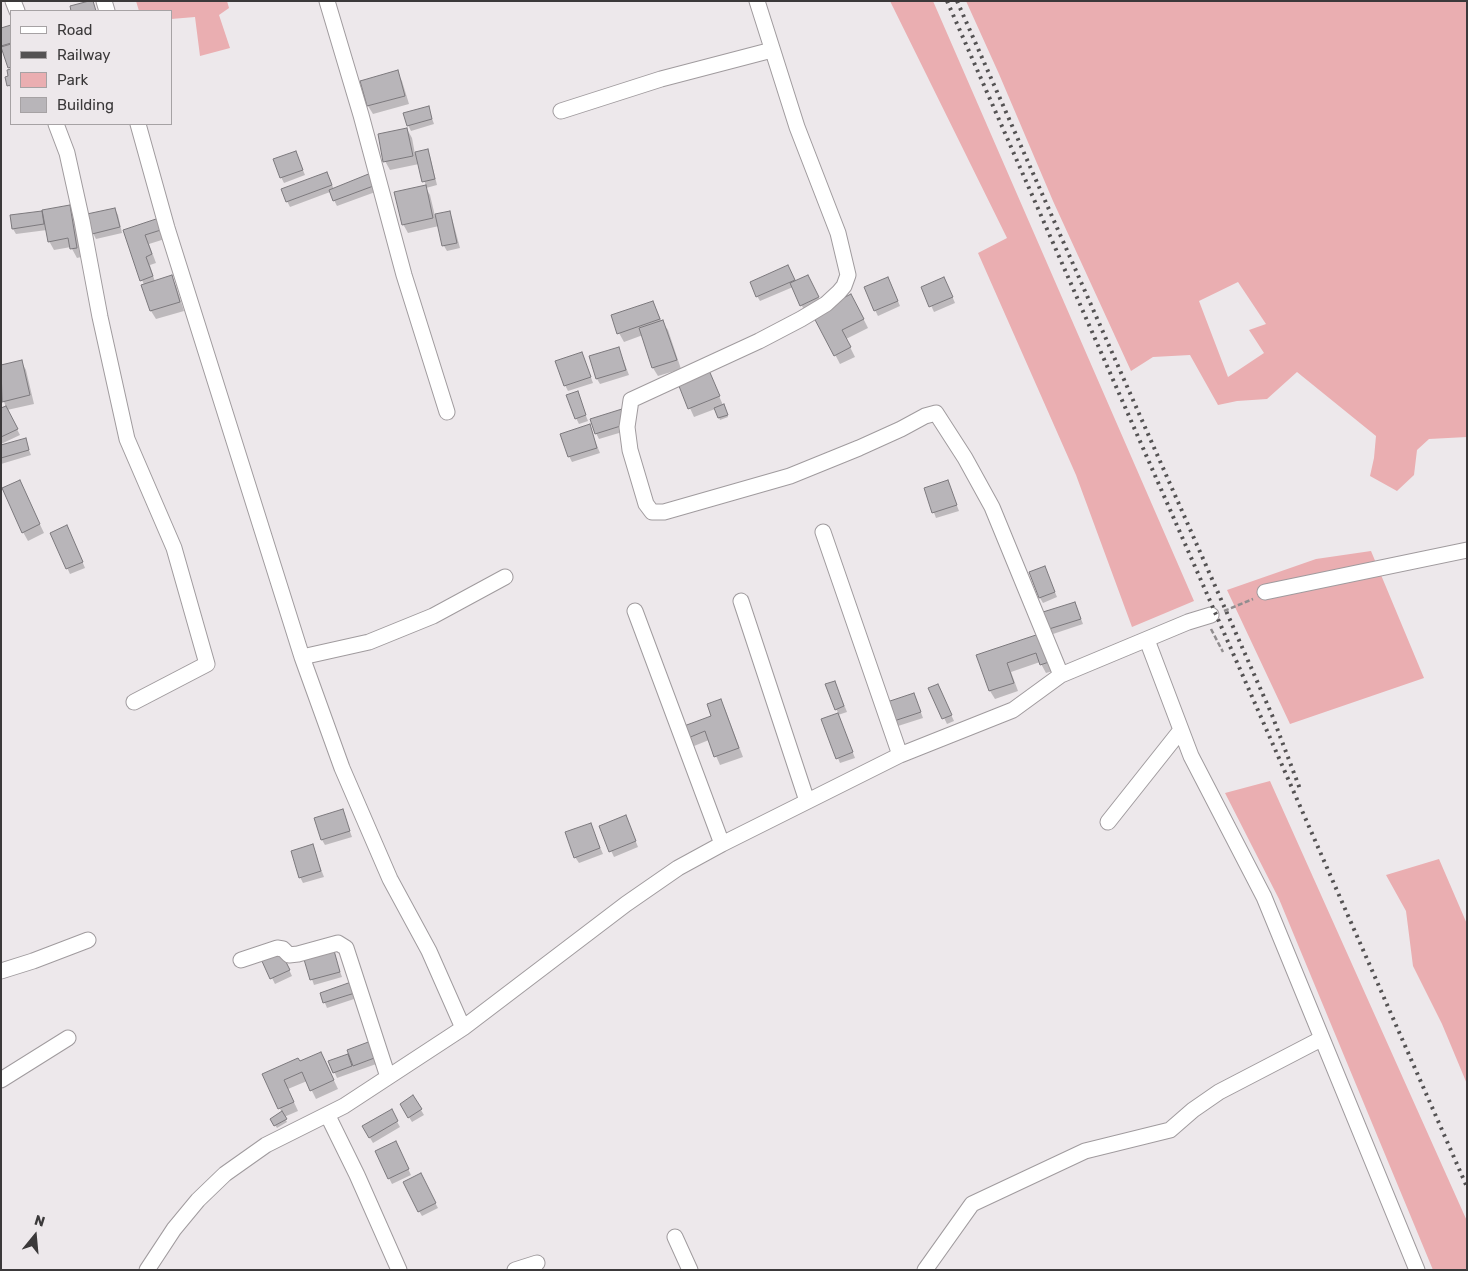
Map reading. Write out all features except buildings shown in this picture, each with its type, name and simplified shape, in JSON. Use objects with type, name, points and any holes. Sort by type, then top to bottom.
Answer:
[{"type":"street","points":[[326,1],[361,115],[404,275],[447,412]]},
{"type":"street","points":[[757,1],[797,127],[838,233],[848,275],[844,286],[839,292],[826,304],[801,319],[759,341],[631,400],[627,427],[630,450],[646,504],[652,512],[664,512],[790,476],[867,445],[925,416],[936,413],[965,458],[992,507],[1060,675]]},
{"type":"street","points":[[561,111],[661,79],[772,50]]},
{"type":"street","points":[[56,125],[66,153],[82,221],[100,317],[127,439],[174,548],[207,664],[134,702]]},
{"type":"street","points":[[138,125],[167,228],[302,657],[342,768],[390,879],[429,951],[463,1028]]},
{"type":"street","points":[[823,532],[900,756]]},
{"type":"street","points":[[1265,592],[1467,550]]},
{"type":"street","points":[[302,657],[370,642],[432,616],[505,577]]},
{"type":"street","points":[[741,601],[807,801]]},
{"type":"street","points":[[635,612],[722,844]]},
{"type":"street","points":[[147,1270],[174,1228],[198,1200],[225,1174],[266,1145],[328,1116],[463,1028],[626,904],[678,868],[807,801],[900,756],[1013,710],[1060,675],[1211,615]]},
{"type":"street","points":[[1147,640],[1191,756],[1264,897],[1417,1270]]},
{"type":"street","points":[[1108,822],[1181,730]]},
{"type":"street","points":[[1,971],[88,940]]},
{"type":"street","points":[[240,960],[277,948],[283,949],[290,955],[338,944],[346,948],[388,1078]]},
{"type":"street","points":[[1,1080],[68,1038]]},
{"type":"street","points":[[924,1270],[972,1204],[1086,1151],[1170,1130],[1193,1110],[1220,1092],[1321,1039]]},
{"type":"street","points":[[328,1116],[357,1175],[399,1270]]},
{"type":"street","points":[[675,1237],[690,1270]]},
{"type":"street","points":[[515,1270],[537,1263]]},
{"type":"path","points":[[1231,608],[1249,602],[1265,592]]},
{"type":"path","points":[[1218,644],[1223,652]]},
{"type":"green space","points":[[136,1],[227,1],[229,8],[219,15],[230,48],[200,56],[195,17],[172,19],[172,10],[139,10]]},
{"type":"green space","points":[[890,1],[933,1],[1194,601],[1132,627],[1076,475],[978,253],[1007,238]]},
{"type":"green space","points":[[966,1],[1467,1],[1467,437],[1429,439],[1417,450],[1414,475],[1397,491],[1370,476],[1376,436],[1297,372],[1267,399],[1237,401],[1218,405],[1190,355],[1153,357],[1131,371],[1053,201]],"holes":[[[1238,282],[1266,324],[1249,330],[1264,353],[1228,377],[1199,301]]]},
{"type":"green space","points":[[1371,551],[1424,678],[1290,724],[1227,590],[1316,559]]},
{"type":"green space","points":[[1270,781],[1467,1221],[1467,1270],[1433,1270],[1279,899],[1225,793]]},
{"type":"green space","points":[[1439,859],[1467,924],[1467,1084],[1442,1024],[1413,966],[1406,911],[1386,875]]},
{"type":"railway","points":[[947,1],[1467,1187]]},
{"type":"railway","points":[[957,1],[1272,715],[1300,789]]}]
